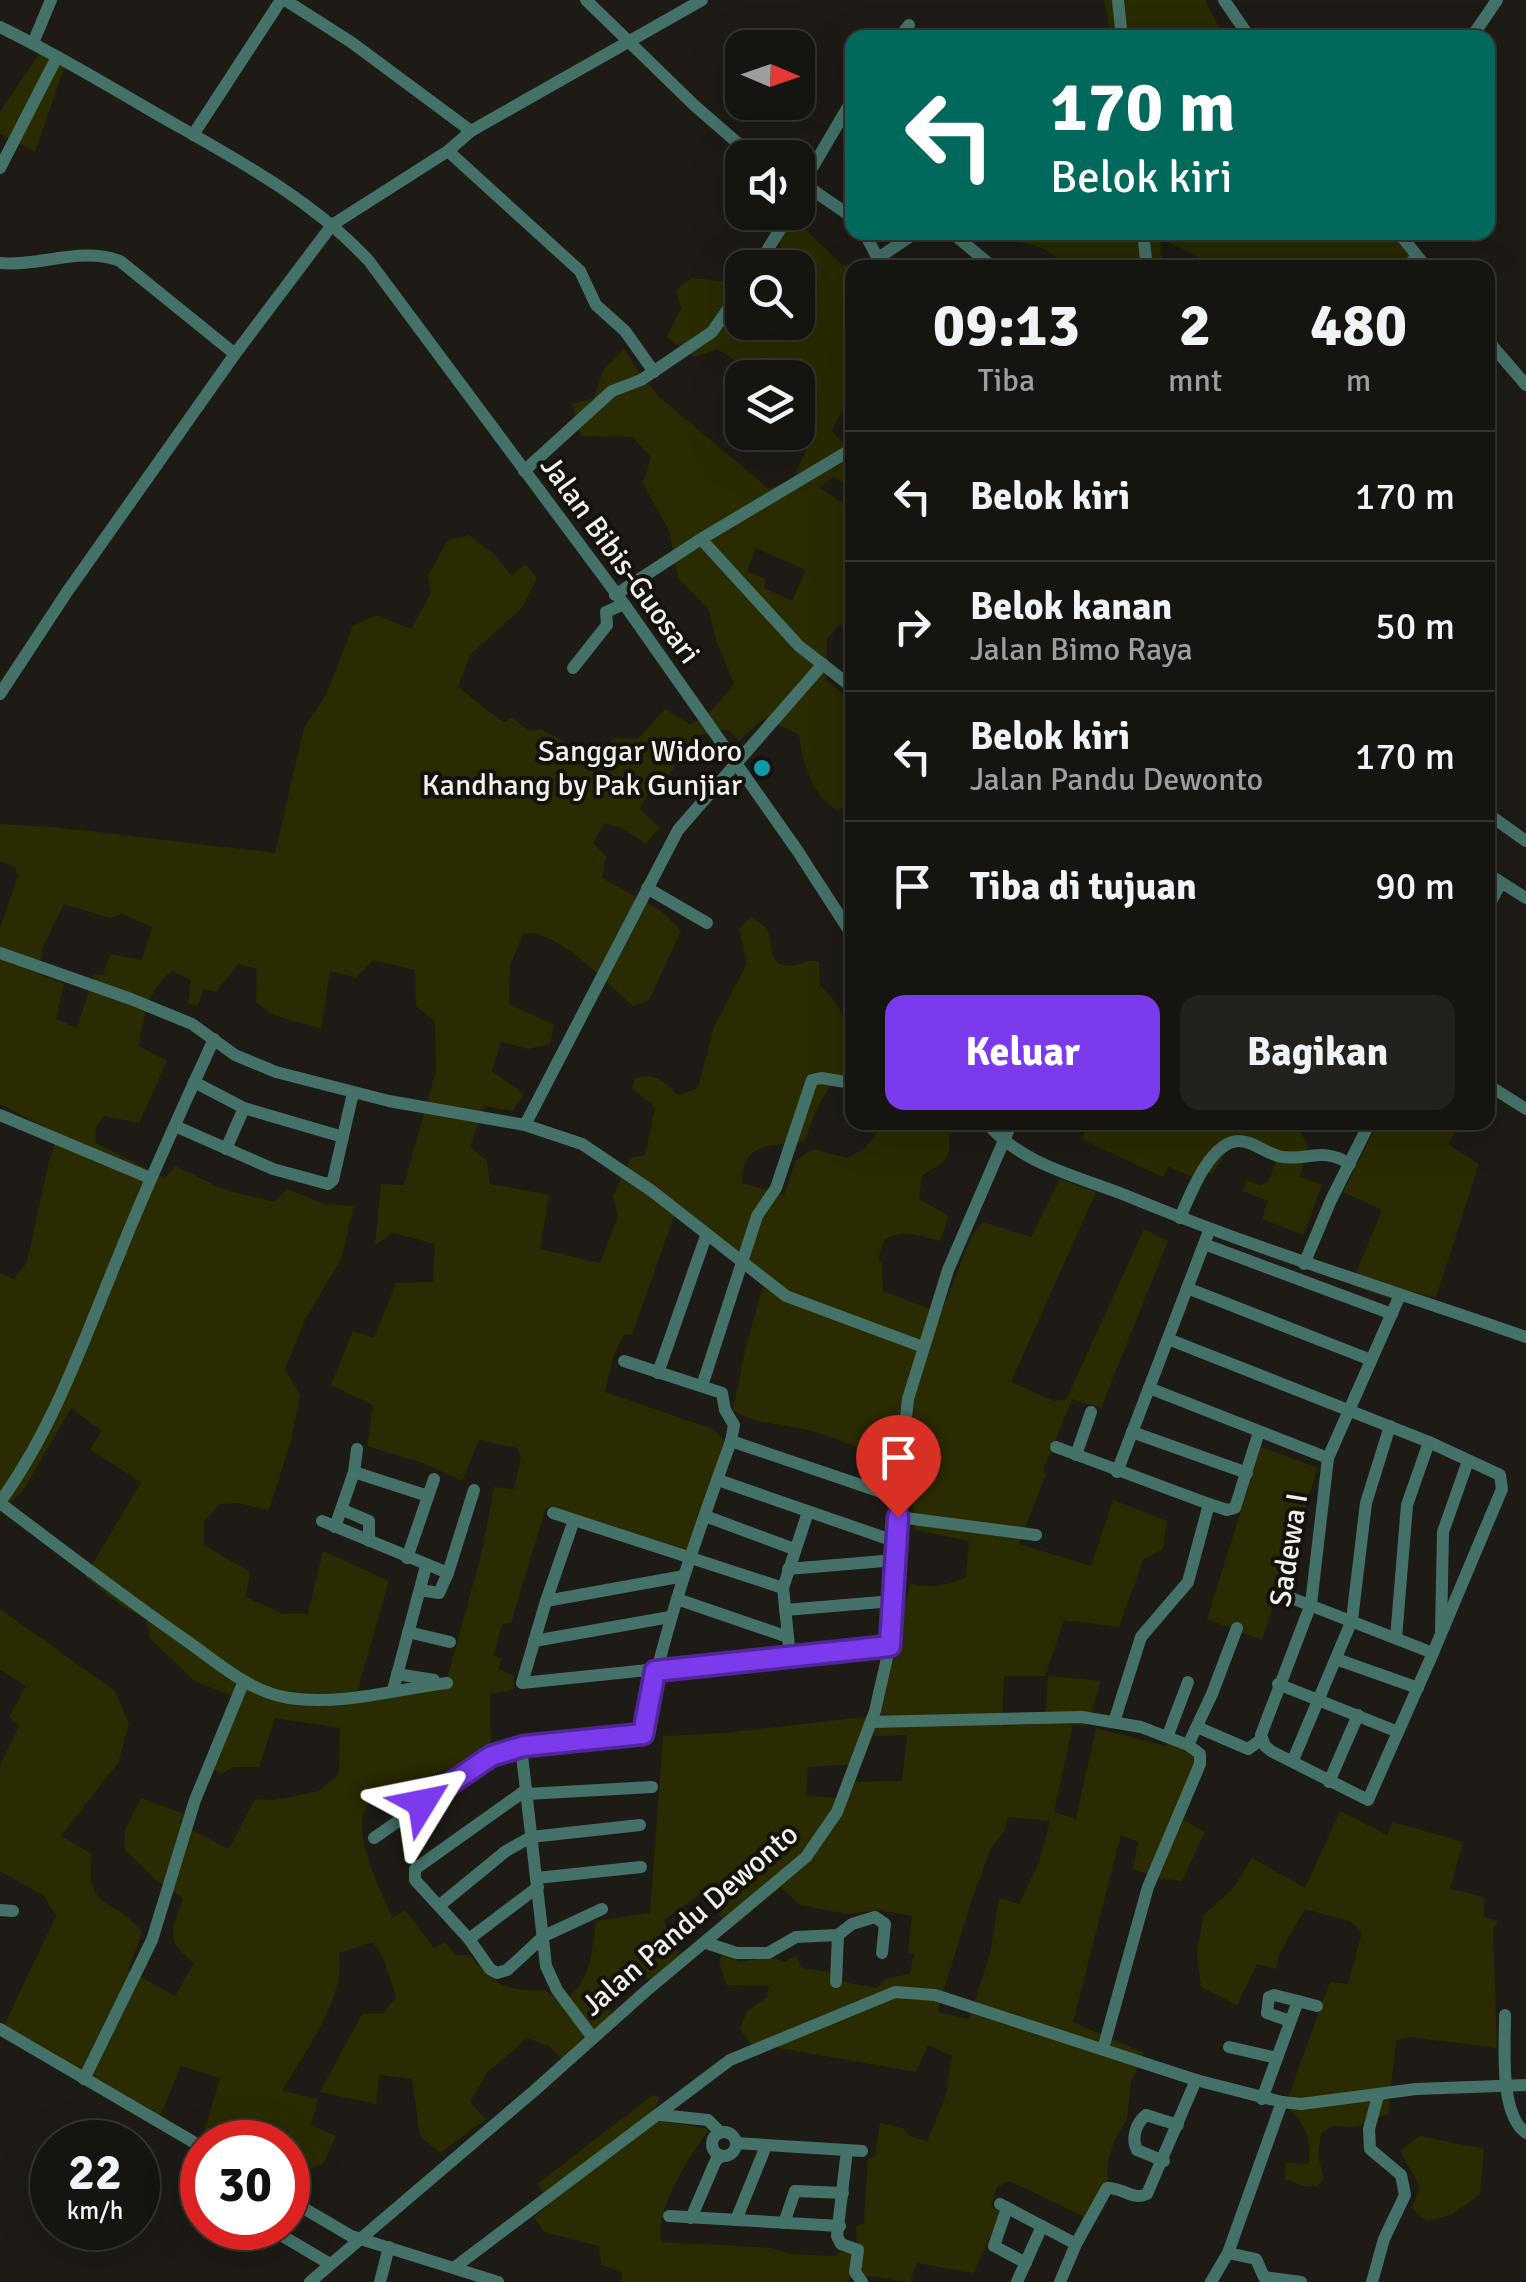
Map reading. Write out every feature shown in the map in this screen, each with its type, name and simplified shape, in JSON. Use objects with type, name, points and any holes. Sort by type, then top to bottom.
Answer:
[{"type":"street","points":[[33,43],[51,0]]},
{"type":"street","points":[[193,135],[282,0],[351,42],[471,131]]},
{"type":"street","points":[[586,0],[735,140]]},
{"type":"street","points":[[0,694],[66,592],[332,225],[448,151],[471,131],[702,0]]},
{"type":"street","points":[[1118,0],[1121,30]]},
{"type":"street","points":[[1224,0],[1245,30]]},
{"type":"street","points":[[1477,30],[1498,0]]},
{"type":"street","points":[[905,30],[909,25]]},
{"type":"street","name":"Jalan Bibis-Guosari","points":[[0,27],[305,203],[368,262],[619,600],[845,922]]},
{"type":"street","points":[[0,168],[57,57]]},
{"type":"street","points":[[815,159],[845,111]]},
{"type":"street","points":[[448,151],[580,270],[596,306],[624,330],[654,372]]},
{"type":"street","points":[[815,194],[845,214]]},
{"type":"street","points":[[884,260],[907,240]]},
{"type":"street","points":[[961,240],[984,260]]},
{"type":"street","points":[[1404,240],[1420,260]]},
{"type":"street","points":[[0,263],[96,255],[120,261],[235,354]]},
{"type":"street","points":[[524,470],[612,391],[654,372],[712,332],[725,313]]},
{"type":"street","points":[[1495,350],[1526,385]]},
{"type":"street","points":[[573,668],[607,625],[606,612],[619,600],[701,539],[845,453]]},
{"type":"street","points":[[701,539],[799,646],[845,681]]},
{"type":"street","points":[[524,1126],[678,830],[823,664]]},
{"type":"street","points":[[1495,819],[1526,840]]},
{"type":"street","points":[[1495,878],[1526,898]]},
{"type":"street","points":[[1495,894],[1502,882]]},
{"type":"street","points":[[647,888],[708,923]]},
{"type":"street","points":[[0,954],[131,998],[192,1024],[235,1056],[265,1068],[353,1093],[524,1126],[582,1144],[602,1154],[795,1301],[923,1346]]},
{"type":"street","points":[[214,1039],[150,1178],[55,1407],[25,1468],[0,1502],[244,1681],[271,1694],[313,1700],[357,1698],[447,1683],[397,1674]]},
{"type":"street","points":[[702,1386],[760,1208],[776,1188],[812,1080],[845,1082]]},
{"type":"street","points":[[194,1082],[244,1108],[344,1136]]},
{"type":"street","points":[[1495,1089],[1526,1108]]},
{"type":"street","points":[[174,1126],[274,1169],[328,1184],[333,1180],[353,1093]]},
{"type":"street","points":[[226,1149],[244,1108]]},
{"type":"street","points":[[0,1115],[150,1178]]},
{"type":"street","points":[[992,1130],[1002,1142],[1048,1166],[1180,1218],[1207,1237],[1392,1314]]},
{"type":"street","name":"Jalan Pandu Dewonto","points":[[310,2282],[815,1848],[836,1812],[871,1722],[890,1646],[908,1399],[958,1245],[1008,1130]]},
{"type":"street","points":[[1304,1264],[1366,1130]]},
{"type":"street","points":[[1180,1218],[1197,1179],[1219,1149],[1231,1142],[1243,1142],[1287,1158],[1332,1154],[1350,1164]]},
{"type":"street","points":[[658,1372],[706,1236]]},
{"type":"street","points":[[1207,1237],[1368,1284],[1526,1338]]},
{"type":"street","points":[[1117,1472],[1207,1237]]},
{"type":"street","points":[[1362,1302],[1368,1284]]},
{"type":"street","points":[[1188,1288],[1371,1360]]},
{"type":"street","name":"Sadewa I","points":[[1266,1745],[1278,1684],[1312,1604],[1328,1458],[1400,1295]]},
{"type":"street","points":[[1168,1338],[1429,1442],[1500,1475],[1504,1484],[1370,1799],[1362,1800],[1266,1745],[1248,1749],[1197,1727]]},
{"type":"street","points":[[374,1838],[491,1756],[524,1746],[643,1734],[670,1617],[734,1424],[725,1410],[725,1396],[624,1361]]},
{"type":"street","points":[[1149,1388],[1328,1458]]},
{"type":"street","points":[[1076,1455],[1091,1412]]},
{"type":"street","points":[[1293,1760],[1352,1620],[1366,1503],[1390,1426]]},
{"type":"street","points":[[1132,1432],[1247,1473]]},
{"type":"street","points":[[1056,1447],[1117,1472],[1233,1510],[1260,1432]]},
{"type":"street","points":[[731,1441],[899,1498]]},
{"type":"street","points":[[1396,1638],[1407,1505],[1429,1442]]},
{"type":"street","points":[[357,1449],[343,1510],[329,1524],[448,1573]]},
{"type":"street","points":[[1441,1634],[1443,1532],[1468,1461]]},
{"type":"street","points":[[354,1472],[428,1496]]},
{"type":"street","points":[[407,1558],[434,1479]]},
{"type":"street","points":[[718,1480],[898,1542]]},
{"type":"street","points":[[420,1590],[439,1593],[474,1490]]},
{"type":"street","points":[[1114,1722],[1141,1637],[1188,1582],[1208,1504]]},
{"type":"street","points":[[343,1510],[369,1521],[369,1541]]},
{"type":"street","points":[[790,1656],[782,1588],[808,1512]]},
{"type":"street","points":[[553,1513],[782,1588]]},
{"type":"street","points":[[705,1516],[794,1549]]},
{"type":"street","points":[[898,1517],[1036,1535]]},
{"type":"street","points":[[574,1520],[522,1683],[890,1646]]},
{"type":"street","points":[[788,1569],[896,1560]]},
{"type":"street","points":[[393,1690],[426,1566]]},
{"type":"street","points":[[546,1601],[684,1576]]},
{"type":"street","points":[[1281,1594],[1434,1653]]},
{"type":"street","points":[[676,1600],[788,1637]]},
{"type":"street","points":[[785,1610],[894,1601]]},
{"type":"street","points":[[534,1640],[670,1617]]},
{"type":"street","points":[[1188,1745],[1236,1628]]},
{"type":"street","points":[[408,1632],[450,1642]]},
{"type":"street","points":[[1336,1658],[1418,1688]]},
{"type":"street","points":[[84,2079],[152,1940],[195,1800],[244,1681]]},
{"type":"street","points":[[1168,1735],[1188,1682]]},
{"type":"street","points":[[1278,1684],[1398,1732]]},
{"type":"street","points":[[1329,1782],[1358,1715]]},
{"type":"street","points":[[871,1722],[1082,1717],[1168,1735],[1197,1751],[1200,1764],[1148,1887],[1102,2050]]},
{"type":"street","points":[[524,1746],[548,1976],[593,2038]]},
{"type":"street","points":[[602,1909],[544,1936],[500,1972],[490,1969],[469,1939],[416,1880],[415,1869],[526,1792],[652,1787]]},
{"type":"street","points":[[440,1905],[506,1851],[531,1837],[640,1825]]},
{"type":"street","points":[[469,1939],[537,1882],[641,1866]]},
{"type":"street","points":[[706,1942],[723,1950],[772,1952],[801,1935],[838,1935],[864,1918],[880,1918],[886,1929],[882,1953]]},
{"type":"street","points":[[836,1982],[838,1935]]},
{"type":"street","points":[[455,2267],[730,2060],[895,1992],[936,1994],[1196,2080],[1282,2102],[1301,2104],[1416,2089],[1526,2085]]},
{"type":"street","points":[[1290,2021],[1267,2014],[1268,1999],[1274,1995],[1316,2006]]},
{"type":"street","points":[[1262,2098],[1298,2001]]},
{"type":"street","points":[[1505,2015],[1505,2087],[1515,2122],[1526,2133]]},
{"type":"street","points":[[0,2029],[180,2134]]},
{"type":"street","points":[[1229,2047],[1277,2058]]},
{"type":"street","points":[[1060,2282],[1105,2190],[1112,2188],[1144,2196],[1164,2162],[1196,2080]]},
{"type":"street","points":[[1372,2282],[1384,2239],[1405,2195],[1401,2176],[1370,2149],[1369,2129],[1378,2096]]},
{"type":"street","points":[[1212,2282],[1228,2252],[1282,2102]]},
{"type":"street","points":[[661,2115],[708,2120],[720,2132],[734,2136],[736,2143],[729,2155],[716,2160],[690,2218]]},
{"type":"street","points":[[1164,2162],[1137,2150],[1135,2132],[1146,2115],[1178,2125]]},
{"type":"street","points":[[720,2132],[712,2145],[722,2156]]},
{"type":"street","points":[[736,2143],[862,2151]]},
{"type":"street","points":[[736,2220],[766,2146]]},
{"type":"street","points":[[847,2150],[839,2241],[858,2250],[855,2272],[862,2282]]},
{"type":"street","points":[[784,2223],[795,2191],[843,2194]]},
{"type":"street","points":[[1026,2263],[994,2246],[1004,2206],[1076,2244]]},
{"type":"street","points":[[310,2213],[361,2240],[498,2282]]},
{"type":"street","points":[[668,2216],[840,2226]]},
{"type":"street","points":[[1017,2282],[1042,2226]]},
{"type":"street","points":[[380,2282],[389,2247]]},
{"type":"street","points":[[306,2250],[330,2264]]},
{"type":"street","points":[[1228,2252],[1254,2258],[1264,2277],[1301,2282]]},
{"type":"shaded area","points":[[1104,0],[1205,0],[1220,30],[1110,30]]},
{"type":"shaded area","points":[[43,48],[66,62],[35,152],[0,134],[0,112]]},
{"type":"shaded area","points":[[773,230],[806,230],[845,265],[845,405],[832,431],[845,445],[845,483],[833,477],[819,488],[845,504],[845,626],[840,624],[827,639],[826,680],[845,696],[845,805],[838,811],[815,787],[799,734],[764,718],[739,741],[728,729],[696,736],[639,809],[660,827],[646,844],[624,829],[604,823],[593,843],[606,856],[602,878],[661,911],[681,931],[649,1000],[633,1006],[565,948],[536,934],[523,934],[510,966],[509,1004],[554,1025],[550,1044],[528,1049],[501,1042],[492,1071],[524,1094],[513,1111],[485,1106],[470,1147],[487,1161],[490,1184],[549,1195],[540,1249],[600,1263],[618,1216],[613,1196],[631,1158],[645,1155],[655,1107],[632,1088],[635,1079],[652,1077],[678,1095],[698,1088],[714,1027],[747,963],[739,929],[751,917],[765,927],[773,956],[780,964],[819,961],[820,985],[839,1007],[845,1025],[845,1077],[827,1092],[805,1141],[754,1152],[744,1169],[742,1183],[784,1195],[796,1160],[814,1149],[847,1158],[864,1149],[880,1130],[954,1130],[949,1135],[947,1157],[922,1176],[919,1199],[949,1216],[940,1241],[898,1234],[884,1240],[878,1257],[883,1291],[941,1313],[972,1235],[983,1222],[1031,1237],[1060,1179],[1096,1192],[1011,1382],[1054,1401],[1066,1400],[1144,1229],[1168,1241],[1101,1408],[1072,1399],[1019,1544],[1091,1566],[1113,1500],[1167,1521],[1163,1549],[1143,1560],[1119,1627],[1064,1620],[1045,1676],[1004,1676],[1002,1726],[1045,1724],[1048,1676],[1101,1681],[1087,1726],[1073,1724],[1054,1812],[1076,1819],[1096,1728],[1166,1746],[1169,1740],[1205,1765],[1181,1819],[1205,1832],[1182,1881],[1133,1869],[1138,1842],[1121,1835],[1073,2022],[1144,2053],[1131,2082],[1127,2119],[1114,2141],[1107,2166],[1108,2185],[1092,2211],[1100,2215],[1092,2226],[1079,2214],[1009,2181],[997,2187],[991,2206],[1001,2211],[974,2273],[917,2263],[910,2282],[851,2277],[846,2282],[621,2282],[622,2272],[601,2265],[599,2246],[544,2232],[534,2217],[551,2203],[537,2184],[653,2095],[660,2098],[655,2110],[662,2121],[709,2129],[669,2198],[663,2214],[661,2242],[771,2248],[789,2254],[836,2256],[851,2251],[857,2244],[856,2227],[864,2223],[868,2159],[875,2157],[880,2123],[903,2128],[908,2135],[927,2142],[946,2095],[952,2056],[928,2045],[916,2072],[750,2043],[740,2029],[747,2011],[767,1997],[769,1986],[726,1985],[719,1960],[727,1947],[738,1962],[772,1957],[784,1962],[796,1956],[802,1968],[829,1972],[844,1982],[877,1988],[885,1979],[909,1974],[914,1954],[908,1952],[912,1916],[878,1910],[846,1914],[800,1905],[781,1887],[732,1928],[699,1895],[664,1920],[680,1957],[650,1981],[640,1973],[606,2004],[612,2014],[563,2060],[549,2046],[527,2038],[486,2074],[470,2102],[486,2119],[440,2153],[420,2136],[412,2079],[379,2075],[376,2104],[320,2092],[362,2014],[383,2014],[396,1997],[383,1957],[373,1942],[339,1953],[330,2007],[282,2091],[318,2099],[311,2125],[336,2136],[323,2164],[310,2169],[310,2120],[208,2120],[220,2078],[181,2066],[158,2120],[146,2120],[0,2034],[56,1916],[44,1896],[0,1871],[0,1765],[19,1726],[9,1717],[26,1686],[0,1670],[0,1609],[115,1691],[129,1724],[118,1763],[61,1836],[92,1854],[91,1874],[98,1897],[124,1914],[142,1933],[128,1970],[175,1996],[194,1963],[174,1940],[183,1898],[156,1880],[124,1849],[125,1830],[141,1798],[184,1814],[180,1824],[229,1849],[255,1799],[275,1800],[319,1791],[339,1774],[340,1728],[275,1718],[259,1767],[233,1767],[221,1774],[212,1769],[240,1699],[194,1681],[150,1638],[146,1619],[85,1577],[141,1482],[90,1449],[102,1431],[71,1408],[26,1486],[3,1512],[0,1509],[0,1273],[14,1279],[27,1262],[58,1134],[0,1104],[0,928],[18,876],[15,867],[0,861],[0,824],[275,853],[304,728],[326,695],[353,626],[376,615],[411,629],[431,593],[428,576],[447,541],[469,535],[493,553],[511,575],[526,565],[537,578],[522,608],[470,655],[458,687],[503,722],[512,718],[530,731],[541,729],[592,756],[614,738],[638,739],[665,709],[691,725],[714,708],[734,684],[709,610],[678,578],[669,530],[643,484],[651,457],[632,437],[581,436],[572,404],[594,398],[603,371],[624,348],[658,396],[769,489],[792,480],[807,450],[815,450],[815,360],[735,360],[717,349],[694,357],[667,337],[681,308],[676,290],[691,278],[722,281],[725,340],[815,340],[815,250],[782,250]],"holes":[[[756,548],[806,570],[792,601],[764,588],[765,579],[747,571]],[[64,904],[110,918],[122,914],[152,927],[142,960],[111,954],[103,975],[94,974],[77,1028],[56,1019],[64,984],[39,974],[43,947]],[[373,960],[415,970],[416,1006],[435,1021],[436,1071],[404,1185],[381,1184],[375,1245],[393,1233],[435,1244],[433,1282],[396,1283],[374,1338],[353,1331],[331,1385],[373,1405],[367,1446],[423,1463],[462,1481],[479,1440],[517,1448],[521,1457],[514,1489],[494,1487],[482,1552],[444,1690],[356,1695],[389,1581],[323,1551],[308,1614],[283,1614],[246,1597],[250,1572],[204,1545],[204,1522],[219,1504],[237,1503],[269,1510],[291,1440],[300,1395],[285,1369],[306,1318],[341,1259],[354,1206],[324,1204],[287,1189],[275,1202],[225,1190],[175,1166],[165,1178],[96,1143],[95,1128],[104,1116],[139,1123],[167,1061],[139,1046],[145,1014],[157,986],[172,971],[191,980],[188,1003],[197,1006],[204,989],[216,992],[238,964],[257,969],[256,1002],[274,1015],[321,1029],[330,971],[356,978]],[[680,1210],[766,1276],[733,1410],[760,1421],[821,1434],[911,1470],[915,1530],[969,1541],[966,1577],[939,1585],[910,1584],[881,1715],[726,1733],[663,1736],[650,1913],[596,1921],[584,1978],[570,1996],[559,2002],[545,1990],[509,1987],[469,1955],[455,1955],[445,1942],[434,1948],[405,1910],[393,1918],[369,1862],[363,1817],[367,1806],[389,1790],[491,1760],[490,1694],[513,1690],[514,1676],[499,1669],[501,1658],[494,1655],[502,1624],[511,1623],[546,1507],[686,1554],[725,1440],[712,1429],[605,1392],[613,1357],[624,1334],[632,1335],[674,1216]],[[907,1735],[902,1781],[844,1782],[836,1798],[806,1796],[808,1767],[862,1764],[873,1736]],[[1008,1817],[1050,1821],[1039,1862],[1019,1904],[999,1898],[990,1954],[969,2019],[937,2012],[971,1902],[991,1848],[1005,1830]]]},
{"type":"shaded area","points":[[995,240],[1160,240],[1162,260],[1058,260],[1051,253],[1025,243]]},
{"type":"shaded area","points":[[1164,240],[1413,240],[1420,250],[1411,260],[1205,260]]},
{"type":"shaded area","points":[[1086,1130],[1301,1130],[1308,1145],[1300,1177],[1322,1185],[1303,1235],[1262,1219],[1268,1201],[1243,1191],[1246,1180],[1259,1185],[1268,1182],[1280,1152],[1238,1134],[1212,1174],[1199,1169],[1192,1177],[1168,1166],[1163,1177],[1081,1139]]},
{"type":"shaded area","points":[[1374,1130],[1456,1130],[1448,1144],[1479,1164],[1436,1297],[1410,1291],[1404,1304],[1351,1285],[1382,1210],[1343,1192]]},
{"type":"shaded area","points":[[1261,1447],[1318,1468],[1262,1640],[1207,1619]]},
{"type":"shaded area","points":[[1340,1811],[1387,1835],[1393,1822],[1463,1842],[1450,1889],[1484,1897],[1484,1917],[1499,1921],[1493,1928],[1497,2048],[1409,2037],[1396,2041],[1388,2114],[1356,2127],[1333,2126],[1321,2133],[1318,2156],[1324,2179],[1317,2186],[1304,2186],[1285,2179],[1286,2162],[1308,2164],[1309,2146],[1306,2131],[1285,2105],[1330,1982],[1348,1984],[1362,1933],[1350,1921],[1305,1909],[1279,1954],[1276,1969],[1257,1964],[1237,2005],[1201,1987],[1197,1953],[1204,1914],[1232,1890],[1252,1858],[1305,1888]]},
{"type":"shaded area","points":[[1420,2136],[1484,2149],[1480,2195],[1451,2215],[1427,2221],[1412,2209],[1420,2187],[1400,2151]]},
{"type":"place","name":"Sanggar Widoro Kandhang by Pak Gunjiar","points":[[762,768]]},
{"type":"route","points":[[422,1803],[491,1756],[524,1746],[643,1734],[655,1671],[890,1646],[898,1517]]}]
